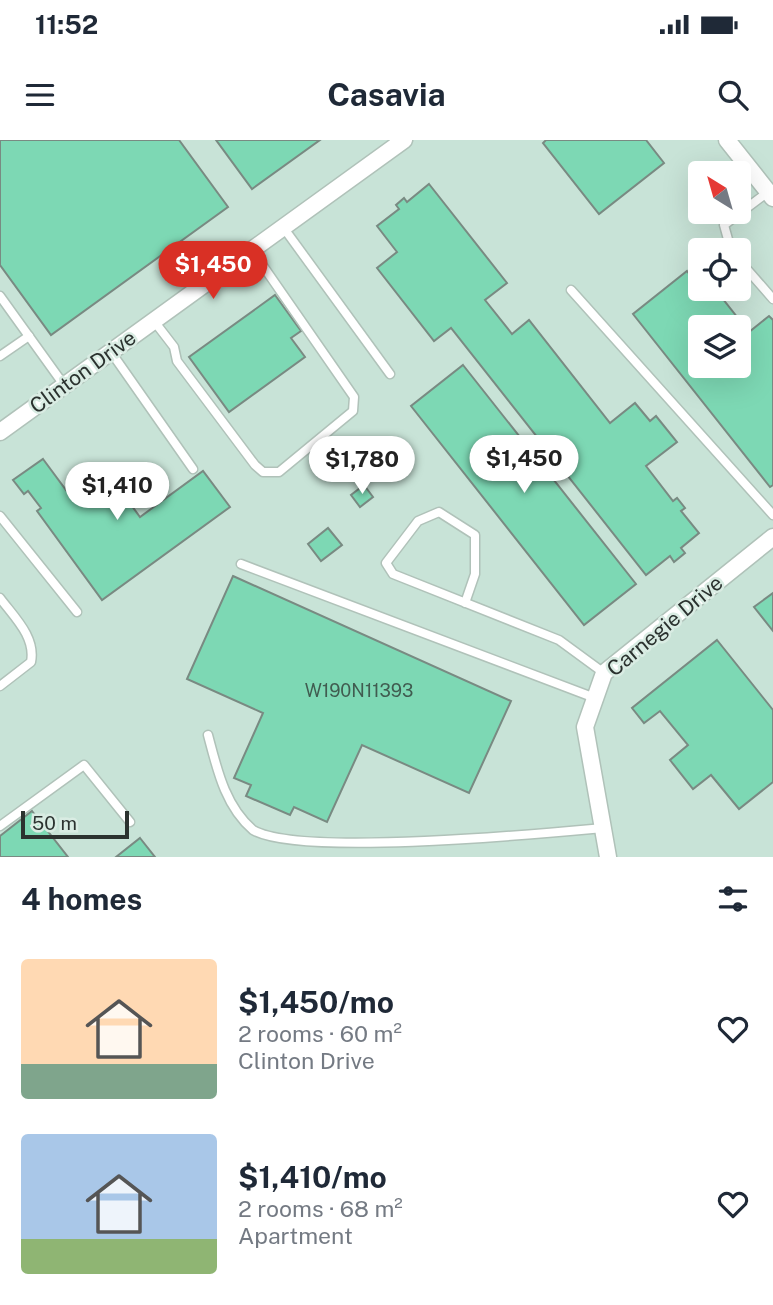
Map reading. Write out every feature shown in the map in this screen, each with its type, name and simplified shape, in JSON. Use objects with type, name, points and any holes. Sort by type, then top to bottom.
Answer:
[{"type":"street","name":"Clinton Drive","points":[[0,432],[404,140]]},
{"type":"street","points":[[727,140],[770,195]]},
{"type":"street","name":"Carnegie Drive","points":[[608,857],[585,727],[604,673],[773,537]]},
{"type":"lane","points":[[728,238],[724,225],[770,195]]},
{"type":"lane","points":[[283,227],[390,374]]},
{"type":"lane","points":[[154,321],[174,347],[177,361],[255,466],[263,472],[279,472],[353,411],[354,397],[252,250]]},
{"type":"lane","points":[[751,274],[773,299]]},
{"type":"lane","points":[[571,290],[773,515]]},
{"type":"lane","points":[[0,296],[64,386]]},
{"type":"lane","points":[[0,356],[29,336]]},
{"type":"lane","points":[[111,352],[193,469]]},
{"type":"lane","points":[[465,603],[475,574],[475,535],[439,513],[418,521],[386,563],[393,574],[465,603],[559,640],[604,673]]},
{"type":"lane","points":[[0,516],[77,612]]},
{"type":"lane","points":[[241,564],[595,698]]},
{"type":"lane","points":[[0,598],[29,638],[34,651],[31,662],[0,686]]},
{"type":"lane","points":[[208,735],[222,789],[254,831],[306,848],[376,847],[603,828]]},
{"type":"lane","points":[[0,826],[84,765],[130,822]]},
{"type":"shaded area","points":[[0,140],[773,140],[773,857],[0,857]]},
{"type":"building","points":[[0,140],[179,140],[228,207],[51,335],[0,265]]},
{"type":"building","points":[[216,140],[320,140],[252,189]]},
{"type":"building","points":[[546,140],[646,140],[664,163],[599,214],[543,143]]},
{"type":"building","points":[[429,184],[507,283],[485,300],[512,334],[529,320],[610,423],[635,403],[650,421],[656,416],[677,442],[646,466],[673,501],[677,498],[685,508],[681,511],[699,533],[681,548],[685,553],[674,562],[670,556],[646,575],[451,328],[434,341],[377,268],[397,252],[377,226],[399,209],[396,205],[404,198],[407,202]]},
{"type":"building","points":[[687,271],[688,301],[724,301],[736,315],[688,315],[688,378],[751,378],[751,330],[769,316],[773,320],[773,485],[770,487],[633,314]]},
{"type":"building","points":[[275,295],[301,331],[291,338],[305,357],[229,412],[189,357]]},
{"type":"building","points":[[463,365],[636,584],[584,625],[411,406]]},
{"type":"building","points":[[43,459],[66,490],[101,464],[140,517],[203,471],[230,507],[102,600],[37,511],[41,508],[28,491],[24,494],[13,480]]},
{"type":"building","points":[[364,485],[373,497],[360,507],[351,495]]},
{"type":"building","points":[[328,528],[342,545],[321,561],[308,544]]},
{"type":"building","points":[[233,576],[511,701],[469,793],[362,745],[327,822],[294,807],[290,815],[246,796],[251,785],[234,778],[263,713],[187,679]]},
{"type":"building","points":[[773,593],[773,631],[754,607]]},
{"type":"building","points":[[717,640],[773,710],[773,782],[739,809],[711,775],[693,789],[670,760],[688,745],[660,711],[644,723],[632,708]]},
{"type":"building","points":[[32,811],[68,857],[0,857],[0,836]]},
{"type":"building","points":[[140,838],[155,857],[116,857]]}]
